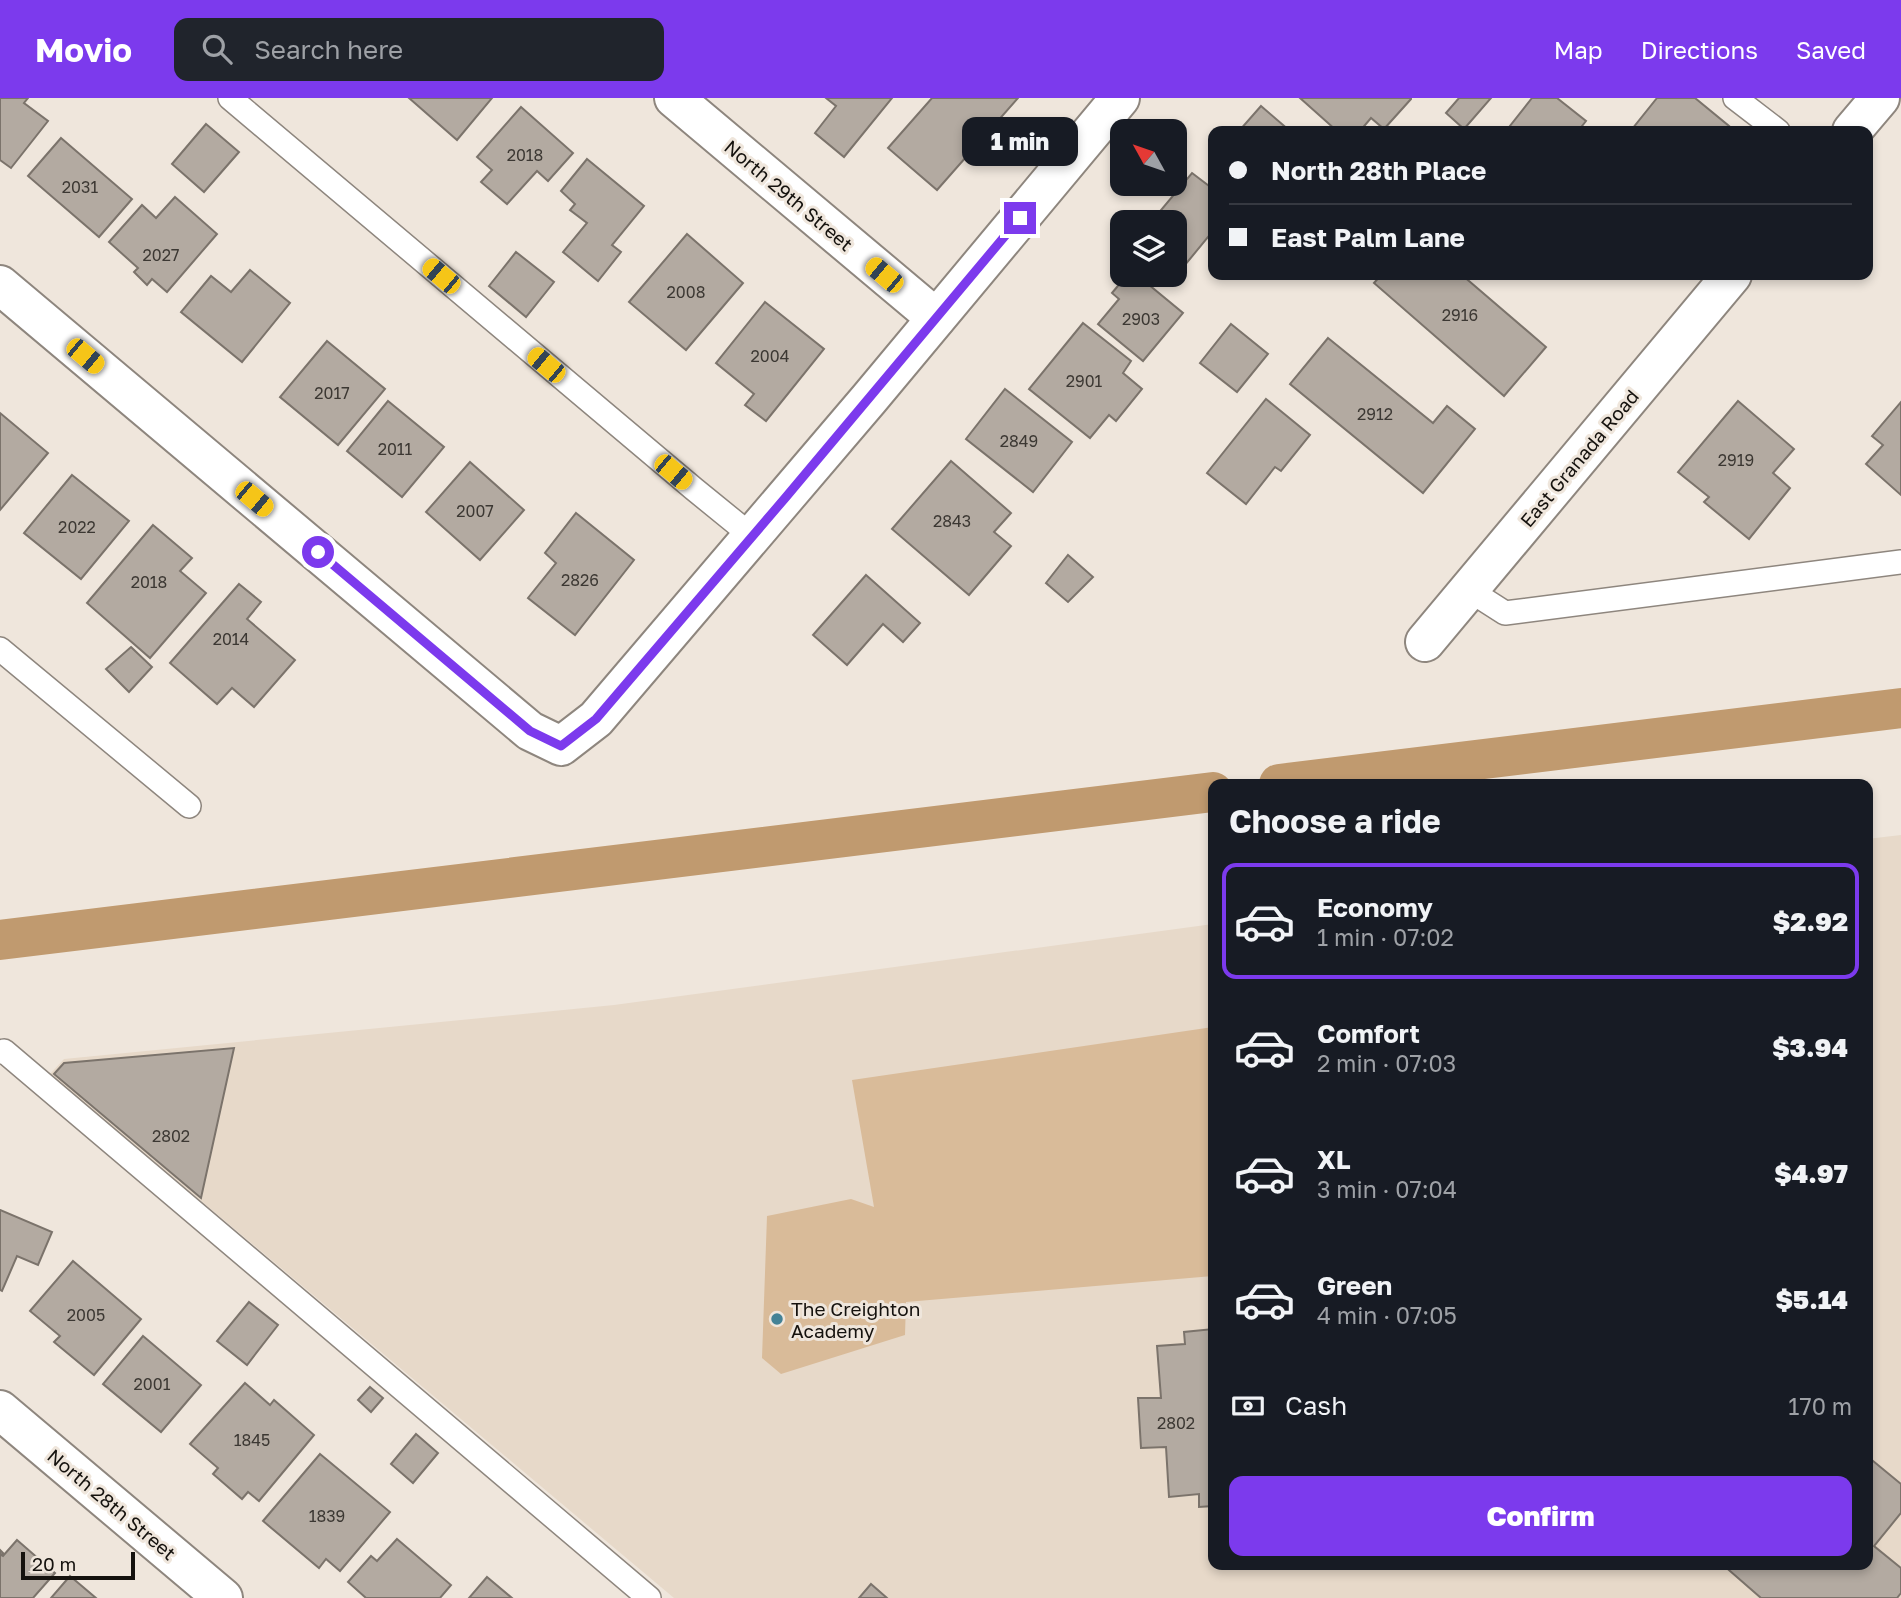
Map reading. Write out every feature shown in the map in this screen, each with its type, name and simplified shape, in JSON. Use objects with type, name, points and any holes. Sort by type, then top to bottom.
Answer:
[{"type":"street","name":"North 29th Street","points":[[674,98],[936,318]]},
{"type":"street","points":[[0,285],[530,731],[561,746],[596,719],[1120,98]]},
{"type":"street","points":[[1856,126],[1880,98]]},
{"type":"street","name":"East Granada Road","points":[[1425,642],[1728,280]]},
{"type":"street","name":"North 28th Street","points":[[0,1410],[223,1598]]},
{"type":"lane","points":[[230,98],[752,537]]},
{"type":"lane","points":[[1735,98],[1771,126]]},
{"type":"lane","points":[[1469,590],[1505,613],[1901,562]]},
{"type":"lane","points":[[0,649],[189,806]]},
{"type":"lane","points":[[0,1052],[4,1051],[649,1598]]},
{"type":"shaded area","name":"The Creighton Academy","points":[[1901,835],[1901,1598],[674,1598],[50,1074],[64,1059],[614,1005],[1208,925],[1208,1570],[1873,1570],[1873,838]]},
{"type":"shaded area","points":[[1208,1028],[1208,1276],[906,1302],[905,1335],[781,1374],[762,1358],[767,1216],[851,1199],[874,1207],[852,1080]]},
{"type":"building","points":[[0,98],[28,98],[24,103],[48,121],[11,168],[0,160]]},
{"type":"building","points":[[409,98],[492,98],[457,140]]},
{"type":"building","points":[[826,98],[892,98],[844,157],[815,133],[836,106]]},
{"type":"building","points":[[932,98],[1018,98],[937,190],[888,148]]},
{"type":"building","points":[[1300,98],[1411,98],[1387,126],[1380,126],[1371,118],[1364,126],[1331,126]]},
{"type":"building","points":[[1459,98],[1491,98],[1467,126],[1461,126],[1446,113]]},
{"type":"building","points":[[1532,98],[1557,98],[1586,121],[1582,126],[1510,126]]},
{"type":"building","points":[[1657,98],[1695,98],[1729,126],[1635,126]]},
{"type":"building","points":[[1261,106],[1284,126],[1243,126]]},
{"type":"building","points":[[521,107],[573,153],[548,181],[537,171],[507,204],[481,182],[492,170],[477,157]]},
{"type":"building","points":[[206,124],[239,152],[204,192],[172,164]]},
{"type":"building","points":[[61,138],[132,199],[99,237],[28,176]]},
{"type":"building","points":[[587,159],[644,206],[612,245],[621,252],[598,281],[563,252],[587,223],[570,210],[575,204],[561,191]]},
{"type":"building","points":[[1192,173],[1208,185],[1208,237],[1187,263],[1187,210],[1161,210],[1173,196],[1187,196],[1187,179]]},
{"type":"building","points":[[175,197],[217,234],[167,292],[152,279],[147,285],[134,272],[138,268],[109,242],[142,205],[156,218]]},
{"type":"building","points":[[687,234],[743,283],[686,350],[629,302]]},
{"type":"building","points":[[516,252],[554,282],[526,317],[489,286]]},
{"type":"building","points":[[250,270],[290,303],[242,362],[181,312],[211,276],[231,292]]},
{"type":"building","points":[[1377,280],[1468,280],[1546,347],[1504,396],[1374,283]]},
{"type":"building","points":[[1117,287],[1152,287],[1183,313],[1143,361],[1098,324],[1119,299],[1112,293]]},
{"type":"building","points":[[765,302],[824,349],[766,421],[745,405],[754,394],[716,363]]},
{"type":"building","points":[[1083,323],[1131,361],[1123,373],[1142,389],[1116,421],[1109,415],[1090,438],[1029,389]]},
{"type":"building","points":[[1231,324],[1268,354],[1237,392],[1200,363]]},
{"type":"building","points":[[1328,338],[1433,423],[1447,406],[1475,429],[1423,493],[1290,384]]},
{"type":"building","points":[[327,341],[385,389],[338,445],[280,397]]},
{"type":"building","points":[[1005,389],[1072,442],[1033,492],[966,439]]},
{"type":"building","points":[[1266,399],[1310,435],[1281,471],[1275,467],[1246,504],[1207,473]]},
{"type":"building","points":[[388,401],[444,447],[402,497],[347,451]]},
{"type":"building","points":[[1738,401],[1794,449],[1773,473],[1790,488],[1749,539],[1704,502],[1709,497],[1678,472]]},
{"type":"building","points":[[1901,402],[1901,495],[1866,464],[1883,445],[1872,436]]},
{"type":"building","points":[[0,413],[48,453],[0,510]]},
{"type":"building","points":[[951,461],[1011,513],[994,532],[1011,546],[969,595],[892,529]]},
{"type":"building","points":[[470,462],[524,510],[480,560],[426,512]]},
{"type":"building","points":[[72,475],[129,521],[81,579],[24,533]]},
{"type":"building","points":[[576,513],[634,560],[575,635],[528,598],[556,563],[545,553]]},
{"type":"building","points":[[153,525],[192,558],[180,571],[206,593],[150,658],[87,603]]},
{"type":"building","points":[[1068,555],[1093,577],[1068,602],[1046,583]]},
{"type":"building","points":[[866,575],[920,623],[903,642],[883,624],[847,665],[813,635]]},
{"type":"building","points":[[239,584],[261,602],[247,619],[295,660],[254,707],[232,688],[217,704],[170,663]]},
{"type":"building","points":[[131,647],[152,667],[129,692],[106,669]]},
{"type":"building","points":[[234,1048],[201,1198],[54,1074],[64,1063]]},
{"type":"building","points":[[0,1210],[52,1232],[38,1265],[17,1256],[2,1291],[0,1290]]},
{"type":"building","points":[[73,1261],[141,1319],[94,1375],[54,1342],[60,1336],[30,1311]]},
{"type":"building","points":[[249,1302],[278,1325],[247,1365],[217,1341]]},
{"type":"building","points":[[1208,1330],[1208,1506],[1199,1507],[1199,1494],[1169,1497],[1166,1447],[1141,1448],[1138,1398],[1161,1398],[1157,1346],[1185,1344],[1184,1332]]},
{"type":"building","points":[[143,1336],[201,1385],[161,1432],[103,1384]]},
{"type":"building","points":[[245,1383],[270,1405],[274,1400],[314,1435],[259,1501],[248,1492],[242,1499],[213,1474],[218,1468],[190,1444]]},
{"type":"building","points":[[370,1387],[383,1398],[371,1412],[358,1400]]},
{"type":"building","points":[[416,1434],[438,1453],[413,1483],[391,1464]]},
{"type":"building","points":[[320,1454],[390,1512],[340,1571],[326,1559],[319,1568],[263,1521]]},
{"type":"building","points":[[1873,1461],[1901,1484],[1901,1513],[1874,1546],[1901,1568],[1901,1593],[1897,1598],[1761,1598],[1729,1570],[1873,1570]]},
{"type":"building","points":[[397,1539],[451,1585],[440,1598],[366,1598],[348,1582],[371,1556],[377,1561]]},
{"type":"building","points":[[17,1540],[55,1573],[33,1598],[0,1598],[0,1550],[3,1556]]},
{"type":"building","points":[[70,1576],[96,1598],[51,1598]]},
{"type":"building","points":[[487,1577],[512,1598],[469,1598]]},
{"type":"building","points":[[871,1584],[887,1598],[859,1598]]},
{"type":"waterway","points":[[1320,779],[1901,708]]},
{"type":"waterway","points":[[0,940],[1208,793]]},
{"type":"place","name":"The Creighton Academy","points":[[777,1319]]},
{"type":"route","points":[[318,552],[530,731],[561,746],[596,719],[1020,218]]}]
